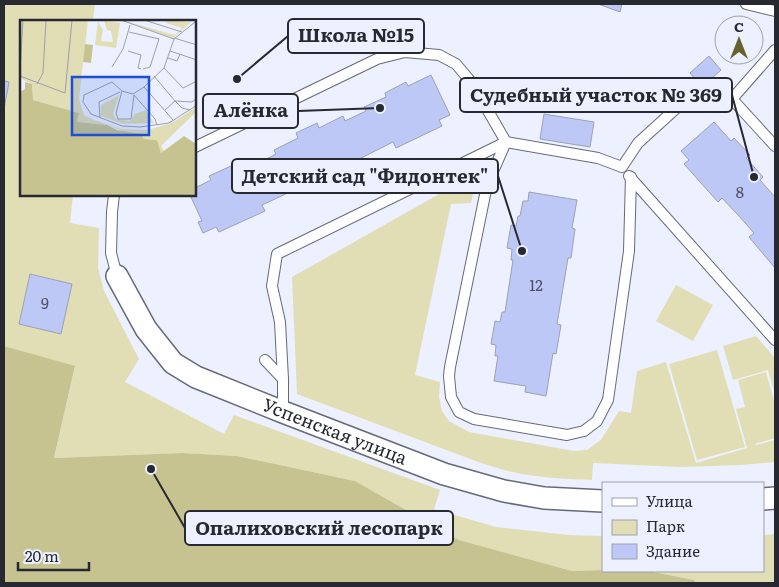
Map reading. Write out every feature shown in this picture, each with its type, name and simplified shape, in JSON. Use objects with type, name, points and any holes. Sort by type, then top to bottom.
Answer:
[{"type":"street","name":"Успенская улица","points":[[117,276],[146,328],[173,363],[196,377],[444,474],[496,489],[544,498],[602,501]]},
{"type":"lane","points":[[746,4],[775,11]]},
{"type":"lane","points":[[622,168],[638,143],[682,103],[732,98],[775,50]]},
{"type":"lane","points":[[196,146],[377,59],[405,52],[439,56],[456,64],[472,83],[506,142]]},
{"type":"lane","points":[[732,98],[775,146]]},
{"type":"lane","points":[[506,142],[486,185],[450,367],[451,398],[459,412],[474,419],[567,435],[584,431],[597,421],[608,400],[630,251],[631,178]]},
{"type":"lane","points":[[283,412],[280,322],[272,286],[276,254],[506,142],[598,158],[622,168],[775,340]]},
{"type":"lane","points":[[114,196],[111,253],[117,276]]},
{"type":"lane","points":[[265,360],[283,379]]},
{"type":"green space","points":[[4,4],[95,4],[93,20],[20,20],[20,196],[73,196],[70,223],[99,228],[98,268],[104,291],[139,359],[125,382],[224,434],[234,415],[440,490],[434,509],[496,527],[568,535],[602,536],[602,570],[572,571],[459,540],[355,481],[237,456],[182,453],[54,458],[75,367],[4,346]]},
{"type":"green space","points":[[476,180],[471,203],[451,204],[415,375],[440,382],[439,397],[442,411],[449,421],[469,432],[574,451],[587,450],[601,440],[619,411],[631,413],[637,371],[666,362],[696,463],[747,448],[736,409],[745,407],[738,380],[766,372],[775,404],[775,438],[755,444],[775,440],[775,462],[680,467],[593,463],[592,480],[531,475],[485,464],[297,394],[292,277],[448,189]]},
{"type":"green space","points":[[676,285],[713,305],[693,341],[656,321]]},
{"type":"green space","points":[[756,336],[775,358],[775,394],[768,370],[733,380],[723,346]]},
{"type":"green space","points":[[717,350],[745,447],[697,460],[669,364]]},
{"type":"green space","points":[[775,534],[775,583],[696,583],[694,580],[653,572],[764,572],[764,535]]},
{"type":"shaded area","points":[[4,346],[75,366],[54,458],[182,453],[237,456],[355,481],[459,540],[572,571],[653,572],[694,580],[696,583],[4,583]]},
{"type":"building","points":[[598,4],[622,4],[620,12]]},
{"type":"building","points":[[709,56],[714,62],[714,65],[717,65],[721,70],[702,87],[690,73]]},
{"type":"building","points":[[431,75],[450,115],[439,120],[442,126],[396,148],[393,142],[351,163],[353,168],[307,190],[305,185],[262,205],[265,211],[219,232],[216,227],[203,233],[198,222],[202,221],[190,196],[196,196],[196,188],[211,180],[209,176],[231,166],[233,170],[255,160],[257,164],[276,154],[274,150],[298,138],[296,133],[317,123],[319,128],[343,116],[345,121],[366,111],[364,107],[386,97],[385,93],[406,82],[408,86]]},
{"type":"building","points":[[4,81],[9,82],[4,109]]},
{"type":"building","points":[[544,114],[594,122],[590,147],[540,139]]},
{"type":"building","points":[[714,122],[731,141],[734,138],[750,155],[746,158],[763,177],[760,180],[775,197],[775,268],[749,237],[754,233],[722,198],[718,202],[684,164],[689,160],[681,151]]},
{"type":"building","points":[[529,192],[577,200],[572,228],[575,229],[571,258],[568,258],[557,324],[561,325],[556,354],[553,353],[546,396],[525,392],[526,386],[494,381],[498,356],[495,356],[496,345],[491,344],[495,321],[500,322],[502,312],[505,312],[513,260],[511,260],[512,249],[507,248],[511,225],[516,226],[523,201],[528,201]]},
{"type":"building","points":[[30,274],[72,284],[61,334],[19,324]]},
{"type":"place","name":"Школа №15","points":[[237,79]]},
{"type":"place","name":"Алёнка","points":[[380,108]]},
{"type":"place","name":"Судебный участок № 369","points":[[754,177]]},
{"type":"place","name":"Детский сад \"Фидонтек\"","points":[[522,251]]},
{"type":"place","name":"Опалиховский лесопарк","points":[[151,469]]}]
